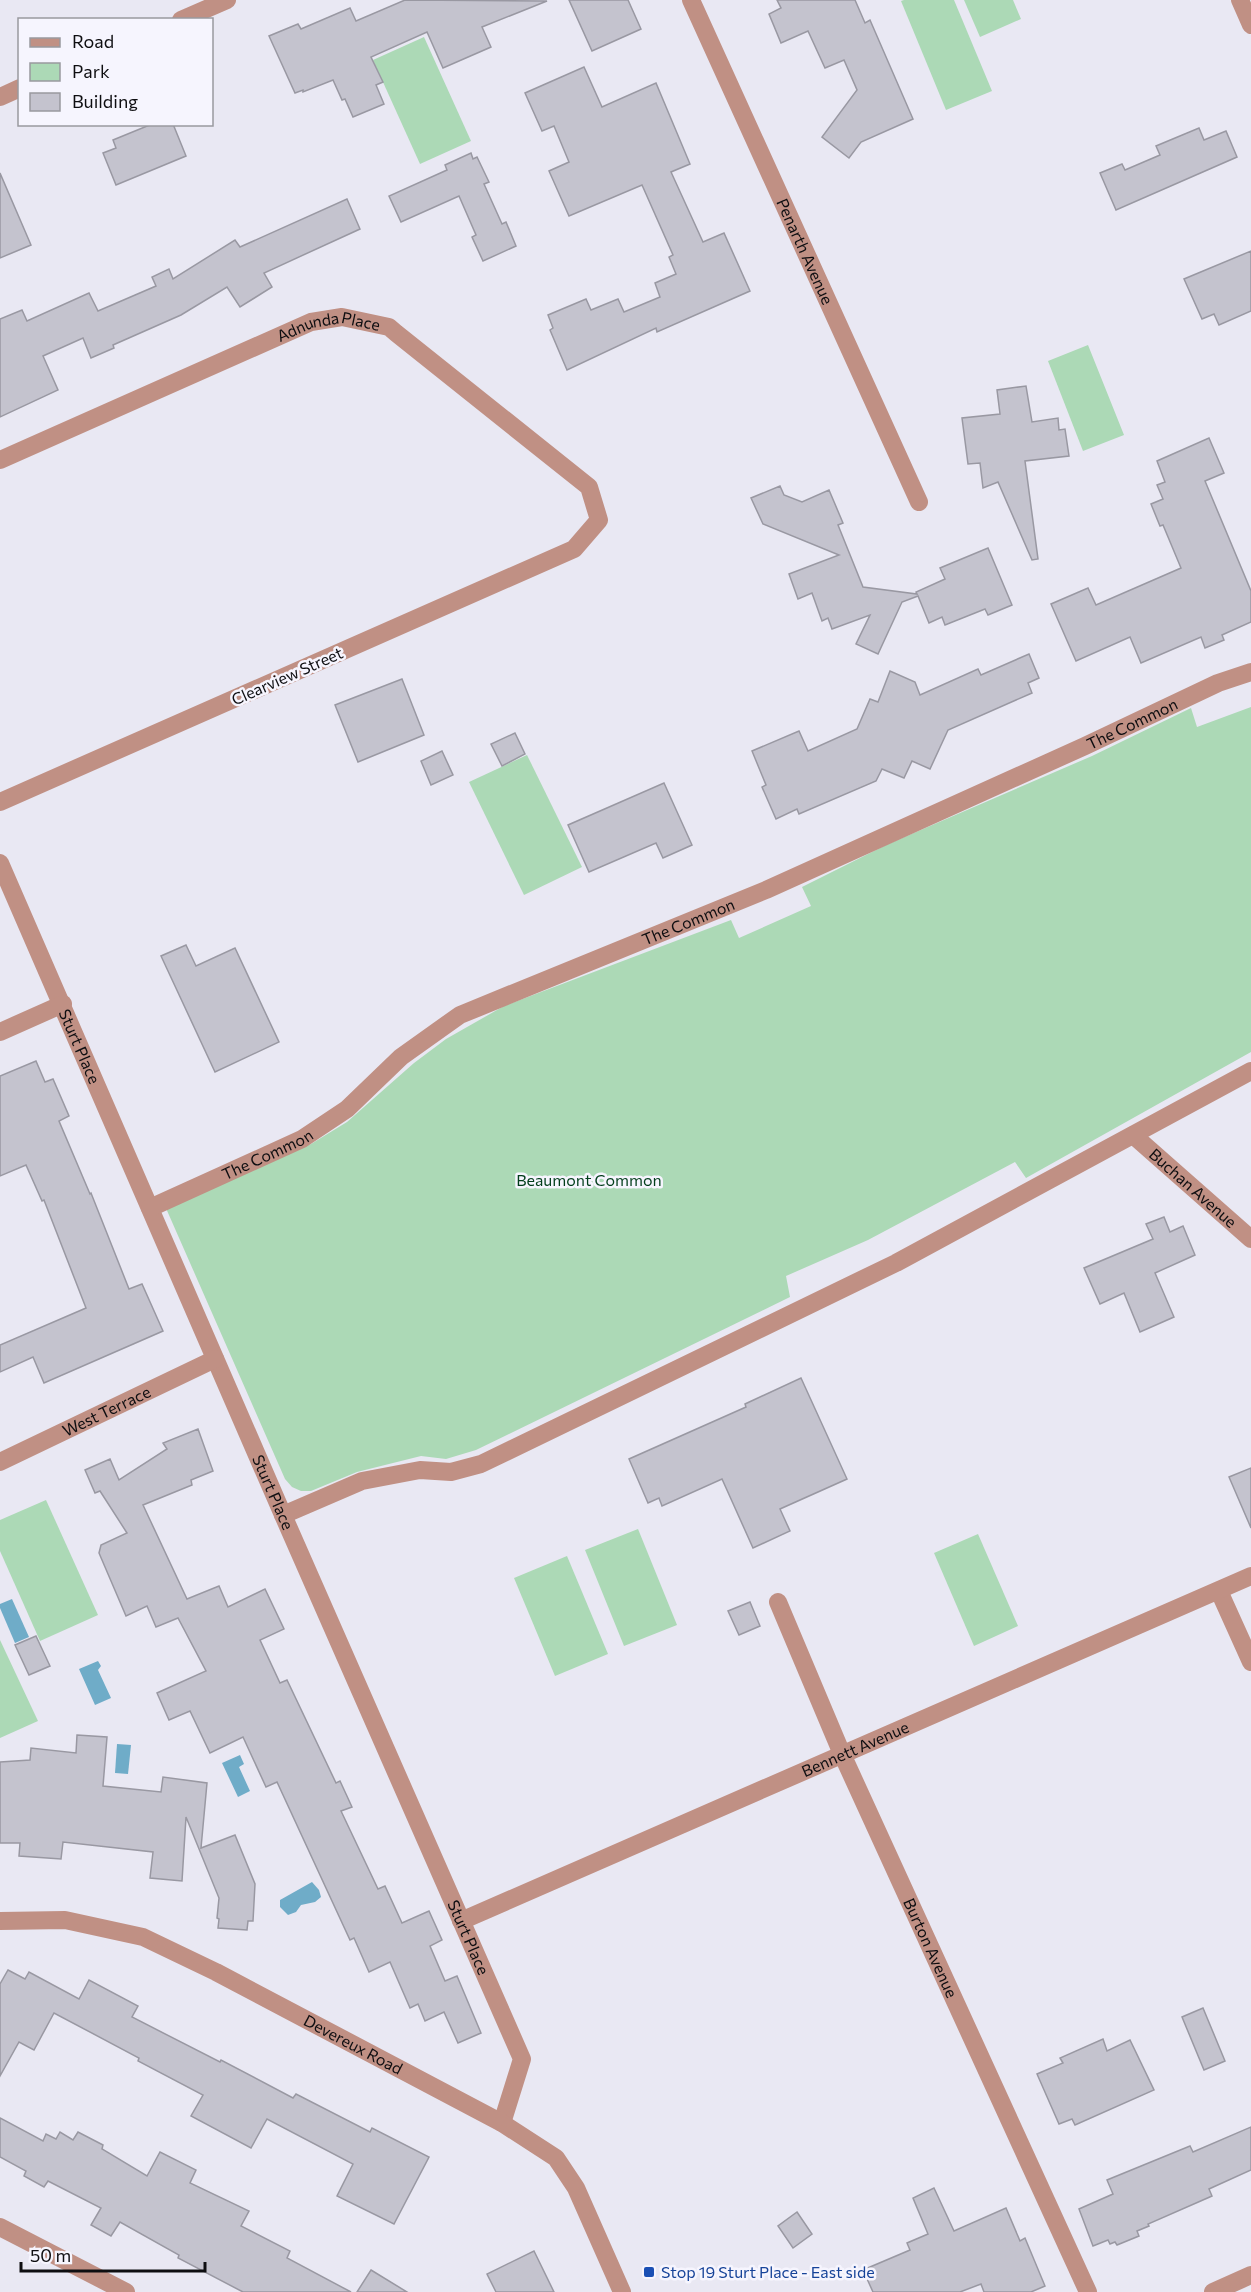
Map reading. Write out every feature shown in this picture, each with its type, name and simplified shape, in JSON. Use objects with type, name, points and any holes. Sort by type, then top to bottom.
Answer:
[{"type":"street","points":[[186,18],[226,0]]},
{"type":"street","name":"Penarth Avenue","points":[[692,0],[919,502]]},
{"type":"street","points":[[1240,0],[1251,25]]},
{"type":"street","points":[[0,97],[18,89]]},
{"type":"street","name":"Adnunda Place","points":[[0,460],[311,322],[342,317],[389,327],[590,487],[599,520],[574,549]]},
{"type":"street","name":"Clearview Street","points":[[0,802],[574,549]]},
{"type":"street","name":"The Common","points":[[150,1208],[302,1139],[347,1109],[401,1057],[460,1015],[766,890],[1085,746],[1218,683],[1251,672]]},
{"type":"street","name":"Sturt Place","points":[[0,862],[522,2059],[502,2123]]},
{"type":"street","points":[[0,1032],[63,1004]]},
{"type":"street","points":[[283,1515],[362,1481],[420,1470],[451,1472],[481,1464],[897,1263],[1251,1071]]},
{"type":"street","name":"Buchan Avenue","points":[[1133,1135],[1251,1239]]},
{"type":"street","name":"West Terrace","points":[[0,1462],[215,1359]]},
{"type":"street","name":"Bennett Avenue","points":[[461,1921],[1251,1576]]},
{"type":"street","points":[[1219,1591],[1251,1662]]},
{"type":"street","name":"Burton Avenue","points":[[778,1602],[842,1754],[1088,2292]]},
{"type":"street","name":"Devereux Road","points":[[0,1921],[65,1920],[142,1937],[216,1972],[502,2123],[555,2158],[576,2188],[622,2292]]},
{"type":"street","points":[[0,2227],[126,2292]]},
{"type":"street","points":[[1213,2292],[1251,2275]]},
{"type":"green space","points":[[954,0],[992,91],[946,110],[901,1]]},
{"type":"green space","points":[[964,0],[1013,0],[1021,19],[980,37]]},
{"type":"green space","points":[[424,37],[471,141],[420,164],[373,60]]},
{"type":"green space","points":[[1088,345],[1124,435],[1083,451],[1048,361]]},
{"type":"green space","name":"Beaumont Common","points":[[1251,707],[1251,1052],[1026,1178],[1015,1162],[868,1240],[786,1276],[790,1297],[476,1450],[446,1459],[421,1456],[357,1472],[311,1491],[301,1491],[292,1487],[285,1479],[165,1206],[311,1144],[347,1122],[414,1063],[446,1039],[504,1006],[731,920],[739,938],[811,906],[802,887],[886,845],[1092,756],[1191,708],[1197,727]]},
{"type":"green space","points":[[527,755],[582,867],[524,895],[469,782]]},
{"type":"green space","points":[[46,1500],[98,1615],[40,1641],[0,1551],[0,1520]]},
{"type":"green space","points":[[638,1529],[677,1625],[624,1646],[585,1550]]},
{"type":"green space","points":[[978,1534],[1018,1626],[974,1646],[934,1553]]},
{"type":"green space","points":[[567,1556],[608,1654],[555,1676],[514,1578]]},
{"type":"green space","points":[[0,1640],[38,1721],[0,1738]]},
{"type":"water","points":[[12,1599],[29,1637],[15,1643],[0,1608],[0,1604]]},
{"type":"water","points":[[98,1661],[101,1666],[98,1670],[111,1698],[95,1705],[79,1669]]},
{"type":"water","points":[[117,1744],[131,1745],[128,1774],[115,1773]]},
{"type":"water","points":[[240,1755],[244,1764],[239,1767],[250,1791],[238,1797],[222,1763]]},
{"type":"water","points":[[312,1882],[319,1890],[321,1897],[315,1902],[301,1905],[296,1912],[288,1915],[280,1907],[280,1900]]},
{"type":"building","points":[[405,0],[547,1],[482,27],[491,47],[443,68],[427,32],[371,57],[383,82],[376,85],[384,104],[353,117],[333,80],[295,93],[269,36],[298,24],[301,29],[350,8],[356,21]]},
{"type":"building","points":[[569,0],[628,0],[641,29],[592,51]]},
{"type":"building","points":[[777,0],[855,0],[865,23],[870,20],[913,119],[861,142],[849,158],[822,137],[857,90],[844,60],[825,68],[808,31],[781,43],[769,14],[781,8]]},
{"type":"building","points":[[584,67],[602,107],[656,83],[690,164],[671,172],[703,242],[724,233],[750,291],[657,332],[656,328],[567,370],[550,330],[553,328],[548,315],[586,299],[591,310],[618,299],[624,312],[660,297],[655,283],[676,274],[669,257],[673,255],[642,185],[569,216],[549,171],[569,162],[554,126],[542,131],[525,93]]},
{"type":"building","points":[[147,126],[174,126],[186,156],[116,185],[103,153],[116,148],[113,140]]},
{"type":"building","points":[[1199,128],[1204,140],[1226,131],[1237,157],[1116,210],[1100,173],[1122,164],[1125,170],[1160,155],[1156,146]]},
{"type":"building","points":[[471,153],[473,159],[477,157],[489,182],[484,184],[502,224],[506,222],[516,246],[483,261],[472,237],[476,235],[459,196],[401,222],[389,196],[447,170],[445,165]]},
{"type":"building","points":[[0,173],[31,245],[0,258]]},
{"type":"building","points":[[347,199],[360,229],[264,273],[272,287],[240,307],[227,287],[181,315],[113,345],[114,348],[91,358],[83,338],[43,356],[58,390],[0,417],[0,319],[22,310],[27,321],[89,293],[98,311],[156,286],[152,277],[169,269],[173,279],[235,240],[240,247]]},
{"type":"building","points":[[1251,251],[1251,311],[1219,325],[1214,314],[1202,319],[1184,279]]},
{"type":"building","points":[[1026,386],[1032,422],[1058,418],[1059,430],[1065,429],[1069,456],[1025,461],[1038,559],[1032,560],[998,482],[983,488],[980,463],[968,464],[962,418],[1000,414],[997,390]]},
{"type":"building","points":[[1209,438],[1224,473],[1205,481],[1251,591],[1251,622],[1222,635],[1224,640],[1205,648],[1201,637],[1141,663],[1130,637],[1076,661],[1051,604],[1088,588],[1096,605],[1181,568],[1163,525],[1160,526],[1151,504],[1163,499],[1157,485],[1165,482],[1157,461]]},
{"type":"building","points":[[780,486],[784,495],[802,502],[829,490],[843,523],[838,525],[863,587],[917,594],[916,592],[945,579],[940,568],[988,548],[1012,605],[988,615],[985,609],[945,625],[942,617],[929,623],[918,596],[902,602],[878,654],[856,644],[870,615],[832,629],[828,618],[822,621],[812,593],[798,599],[789,574],[839,555],[763,524],[751,498]]},
{"type":"building","points":[[1029,654],[1039,678],[1028,683],[1032,693],[948,730],[930,769],[912,761],[904,778],[882,769],[876,781],[799,814],[797,809],[776,819],[762,787],[766,785],[752,751],[799,731],[808,751],[857,729],[870,699],[878,702],[890,671],[915,682],[920,695],[978,669],[981,675]]},
{"type":"building","points":[[402,679],[424,735],[358,762],[335,705]]},
{"type":"building","points":[[515,733],[525,754],[502,766],[491,744]]},
{"type":"building","points":[[442,751],[453,775],[431,785],[421,761]]},
{"type":"building","points":[[664,783],[692,845],[663,858],[656,843],[589,872],[568,825]]},
{"type":"building","points":[[186,945],[196,966],[235,948],[279,1042],[215,1072],[161,956]]},
{"type":"building","points":[[36,1061],[45,1082],[53,1079],[69,1116],[59,1121],[91,1193],[129,1289],[142,1284],[163,1331],[44,1383],[33,1357],[0,1372],[0,1345],[86,1308],[44,1200],[42,1201],[26,1165],[0,1176],[0,1076]]},
{"type":"building","points":[[1164,1217],[1170,1232],[1183,1226],[1195,1255],[1155,1273],[1174,1317],[1140,1332],[1124,1293],[1100,1304],[1084,1268],[1153,1239],[1146,1224]]},
{"type":"building","points":[[801,1378],[847,1479],[780,1509],[790,1531],[753,1548],[722,1479],[662,1506],[659,1498],[648,1503],[629,1459],[746,1407],[745,1404]]},
{"type":"building","points":[[198,1429],[213,1471],[191,1480],[192,1485],[143,1505],[187,1599],[219,1586],[228,1607],[265,1589],[284,1629],[260,1640],[280,1683],[287,1680],[336,1783],[340,1781],[352,1807],[341,1811],[378,1889],[385,1886],[402,1923],[429,1911],[442,1940],[430,1946],[445,1981],[457,1976],[481,2033],[458,2043],[444,2012],[425,2021],[418,2004],[410,2008],[390,1962],[369,1972],[354,1938],[350,1940],[277,1782],[266,1787],[243,1737],[210,1753],[190,1711],[169,1720],[157,1693],[206,1671],[178,1618],[156,1627],[147,1606],[126,1616],[99,1553],[101,1545],[127,1533],[100,1491],[95,1493],[85,1470],[110,1459],[119,1480],[167,1449],[163,1443]]},
{"type":"building","points":[[1251,1468],[1251,1528],[1229,1477]]},
{"type":"building","points":[[750,1602],[760,1626],[739,1635],[728,1611]]},
{"type":"building","points":[[36,1636],[50,1666],[29,1675],[15,1645]]},
{"type":"building","points":[[77,1735],[107,1737],[103,1786],[161,1792],[163,1777],[207,1783],[201,1848],[235,1835],[255,1884],[253,1921],[248,1921],[247,1930],[218,1928],[219,1898],[186,1817],[182,1881],[150,1878],[153,1852],[63,1842],[61,1859],[19,1856],[20,1843],[0,1843],[0,1762],[30,1760],[31,1748],[76,1753]]},
{"type":"building","points":[[8,1970],[25,1979],[29,1972],[79,1999],[89,1980],[138,2006],[132,2017],[293,2098],[296,2094],[370,2132],[372,2128],[429,2157],[394,2224],[337,2196],[353,2164],[267,2119],[251,2148],[191,2116],[203,2095],[54,2013],[34,2050],[19,2042],[0,2076],[0,1984]]},
{"type":"building","points":[[1203,2008],[1225,2061],[1204,2070],[1182,2017]]},
{"type":"building","points":[[1103,2039],[1107,2051],[1130,2040],[1154,2090],[1075,2125],[1072,2119],[1059,2124],[1037,2074],[1063,2063],[1060,2058]]},
{"type":"building","points":[[0,2118],[43,2141],[46,2134],[56,2139],[60,2132],[73,2140],[78,2132],[103,2145],[102,2149],[147,2176],[160,2152],[196,2170],[190,2183],[249,2211],[241,2226],[290,2251],[287,2258],[351,2292],[243,2292],[178,2258],[179,2255],[120,2222],[111,2236],[91,2225],[101,2208],[48,2181],[44,2187],[24,2176],[26,2171],[0,2157]]},
{"type":"building","points":[[1251,2127],[1251,2170],[1209,2189],[1212,2196],[1148,2224],[1149,2226],[1137,2231],[1139,2236],[1117,2245],[1115,2242],[1110,2244],[1108,2240],[1093,2246],[1079,2209],[1113,2194],[1107,2180],[1190,2146],[1193,2152]]},
{"type":"building","points":[[934,2188],[954,2231],[1006,2208],[1020,2241],[1025,2238],[1045,2286],[1031,2292],[984,2292],[981,2284],[960,2292],[873,2292],[863,2270],[910,2250],[907,2243],[928,2234],[913,2198]]},
{"type":"building","points":[[797,2212],[812,2234],[793,2248],[778,2226]]},
{"type":"building","points":[[534,2251],[554,2292],[496,2292],[487,2274]]},
{"type":"building","points":[[371,2270],[407,2292],[357,2292]]},
{"type":"place","name":"Stop 19 Sturt Place - East side","points":[[649,2272]]}]
